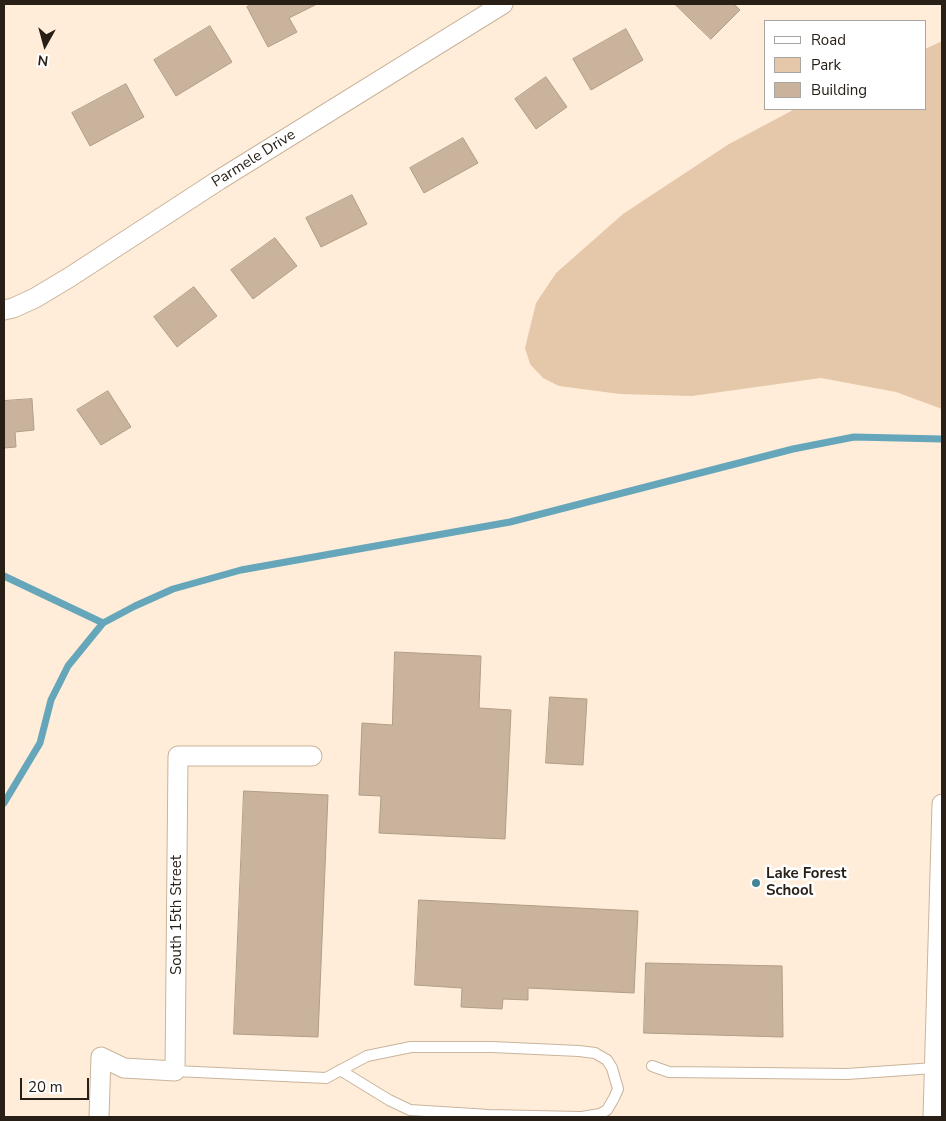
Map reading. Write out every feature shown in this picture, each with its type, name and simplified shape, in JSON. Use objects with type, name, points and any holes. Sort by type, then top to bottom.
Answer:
[{"type":"street","name":"Parmele Drive","points":[[4,310],[35,298],[70,277],[219,180],[503,4]]},
{"type":"street","name":"South 15th Street","points":[[175,1071],[178,756],[312,756]]},
{"type":"street","points":[[933,1117],[942,804]]},
{"type":"street","points":[[99,1117],[101,1057],[124,1068],[175,1071]]},
{"type":"lane","points":[[175,1071],[326,1078],[340,1070],[367,1056],[411,1047],[579,1051],[595,1053],[607,1060],[612,1068],[618,1089],[607,1110],[600,1114],[581,1117],[489,1115],[410,1110],[389,1100],[340,1070]]},
{"type":"lane","points":[[652,1066],[669,1072],[847,1074],[934,1068]]},
{"type":"green space","points":[[942,41],[942,409],[896,392],[821,378],[692,396],[620,394],[559,386],[543,378],[530,364],[525,348],[536,303],[556,273],[623,214],[729,144],[793,110],[926,110],[926,49]]},
{"type":"building","points":[[253,4],[317,4],[289,18],[297,32],[268,47],[247,7]]},
{"type":"building","points":[[675,4],[734,4],[740,10],[711,39]]},
{"type":"building","points":[[210,26],[232,62],[176,96],[154,60]]},
{"type":"building","points":[[626,29],[643,60],[591,90],[573,59]]},
{"type":"building","points":[[546,77],[567,107],[536,129],[515,99]]},
{"type":"building","points":[[126,84],[144,117],[90,146],[72,113]]},
{"type":"building","points":[[463,138],[478,163],[424,193],[410,168]]},
{"type":"building","points":[[352,195],[367,224],[321,247],[306,218]]},
{"type":"building","points":[[275,238],[297,266],[253,299],[231,270]]},
{"type":"building","points":[[194,287],[217,316],[177,347],[154,317]]},
{"type":"building","points":[[108,391],[131,427],[101,445],[77,410]]},
{"type":"building","points":[[32,399],[34,430],[15,432],[16,447],[4,448],[4,401]]},
{"type":"building","points":[[395,652],[481,656],[479,708],[511,710],[505,839],[379,833],[381,796],[359,795],[362,723],[392,725]]},
{"type":"building","points":[[550,697],[587,699],[583,765],[546,763]]},
{"type":"building","points":[[244,791],[328,795],[318,1037],[234,1034]]},
{"type":"building","points":[[419,900],[638,911],[634,993],[528,988],[528,1000],[503,999],[502,1009],[461,1007],[462,988],[415,985]]},
{"type":"building","points":[[646,963],[782,966],[783,1037],[644,1033]]},
{"type":"waterway","points":[[4,803],[40,743],[51,700],[68,666],[103,623],[173,589],[241,570],[510,522],[793,449],[854,437],[942,439]]},
{"type":"waterway","points":[[4,576],[103,623]]},
{"type":"place","name":"Lake Forest School","points":[[756,883]]}]
